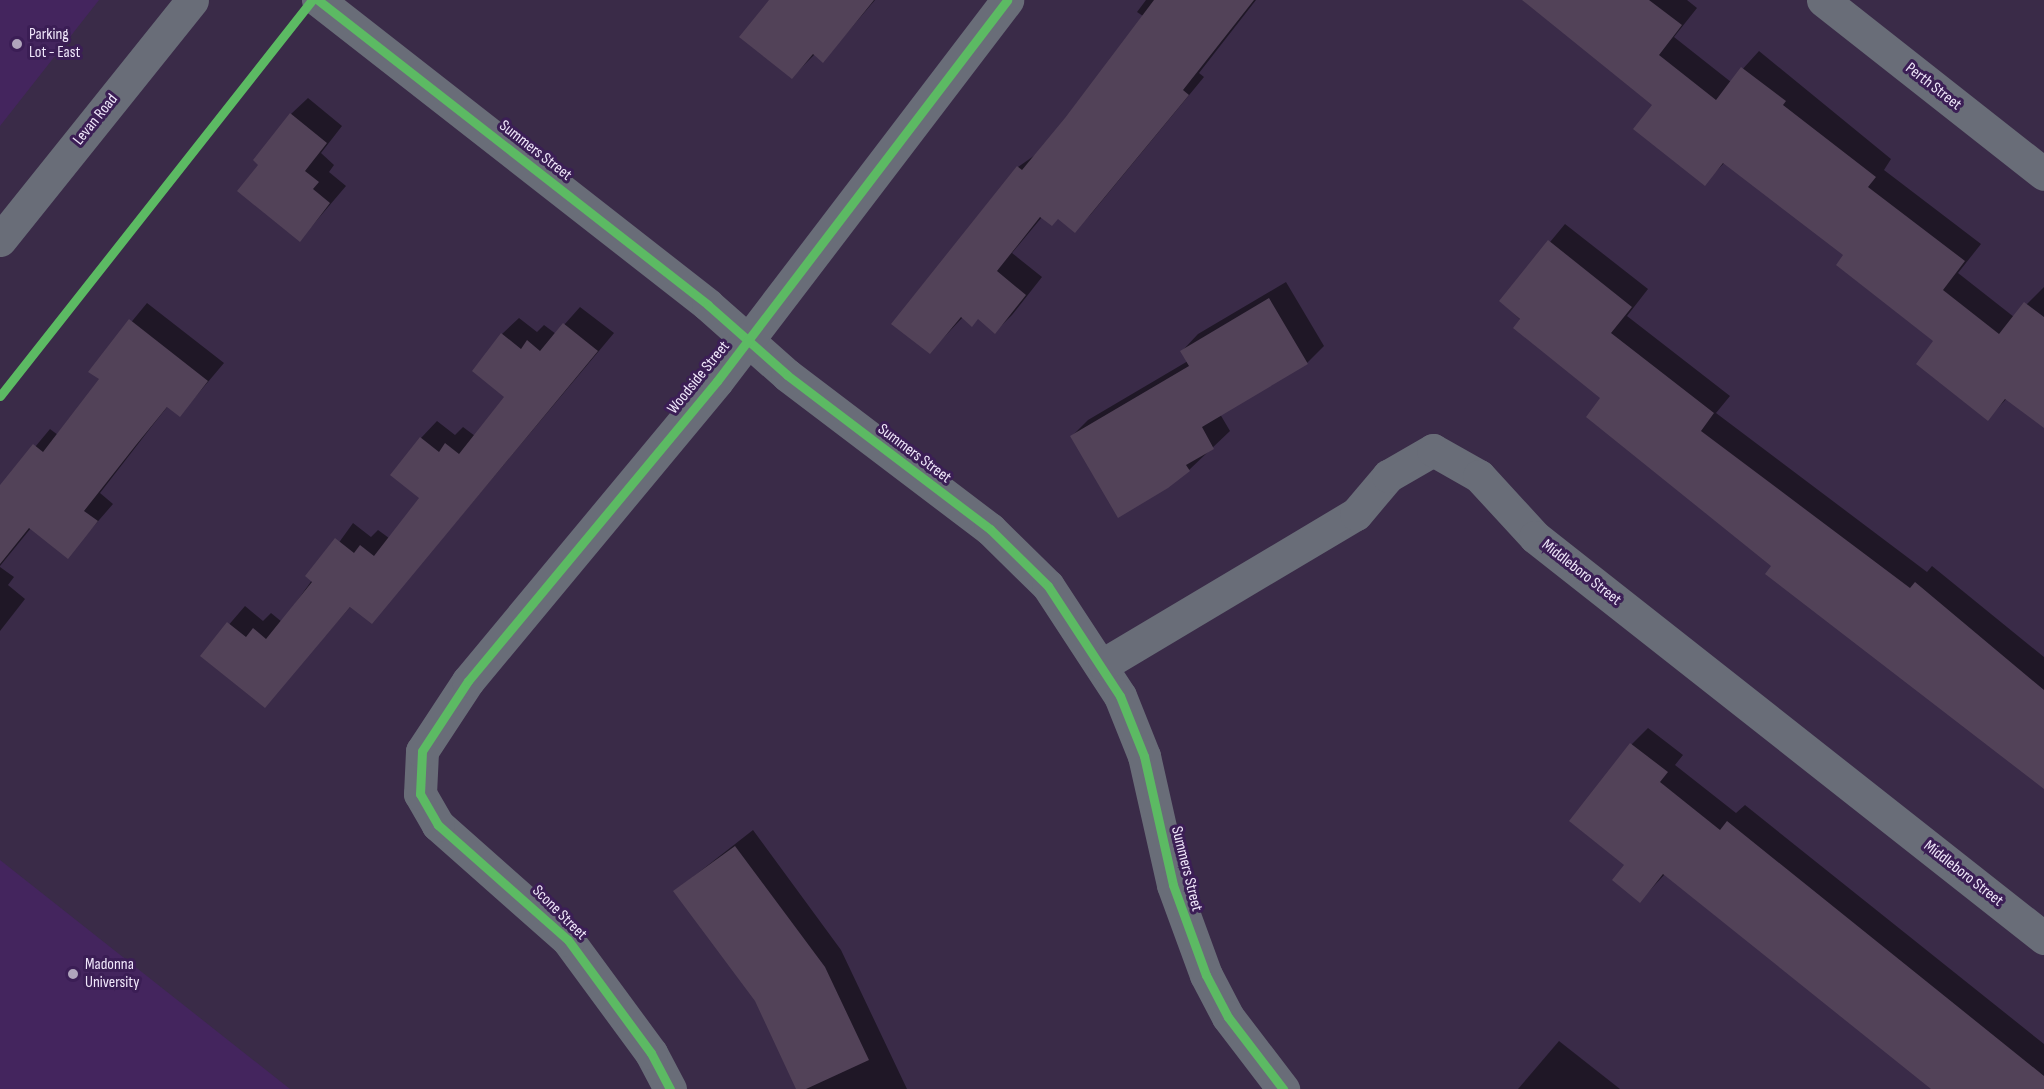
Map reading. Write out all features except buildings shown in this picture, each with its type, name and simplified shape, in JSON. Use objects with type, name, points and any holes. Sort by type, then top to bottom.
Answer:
[{"type":"street","name":"Levan Road","points":[[0,240],[192,0]]},
{"type":"street","name":"Summers Street","points":[[318,0],[749,340],[787,375],[990,529],[1048,586],[1104,664],[1144,756],[1173,885],[1195,949],[1228,1017],[1283,1089]]},
{"type":"street","name":"Woodside Street","points":[[418,773],[430,734],[468,681],[749,340],[1007,0]]},
{"type":"street","name":"Perth Street","points":[[1823,0],[2044,174]]},
{"type":"street","name":"Middleboro Street","points":[[1104,664],[1356,514],[1388,476],[1433,450],[1479,476],[1535,537],[2044,938]]},
{"type":"street","name":"Scone Street","points":[[418,773],[420,794],[438,825],[568,940],[618,1005],[670,1089]]},
{"type":"shaded area","points":[[0,0],[99,0],[0,126]]},
{"type":"shaded area","name":"Madonna University","points":[[0,860],[290,1089],[0,1089]]},
{"type":"cycle path","points":[[0,396],[312,0]]},
{"type":"cycle path","points":[[318,0],[708,305],[787,375],[990,529],[1048,586],[1120,696],[1144,756],[1173,885],[1206,975],[1228,1017],[1283,1089]]},
{"type":"cycle path","points":[[670,1089],[651,1053],[568,940],[438,825],[420,794],[422,751],[468,681],[717,381],[1007,0]]},
{"type":"place","name":"Parking Lot - East","points":[[17,44]]},
{"type":"place","name":"Madonna University","points":[[73,974]]}]
